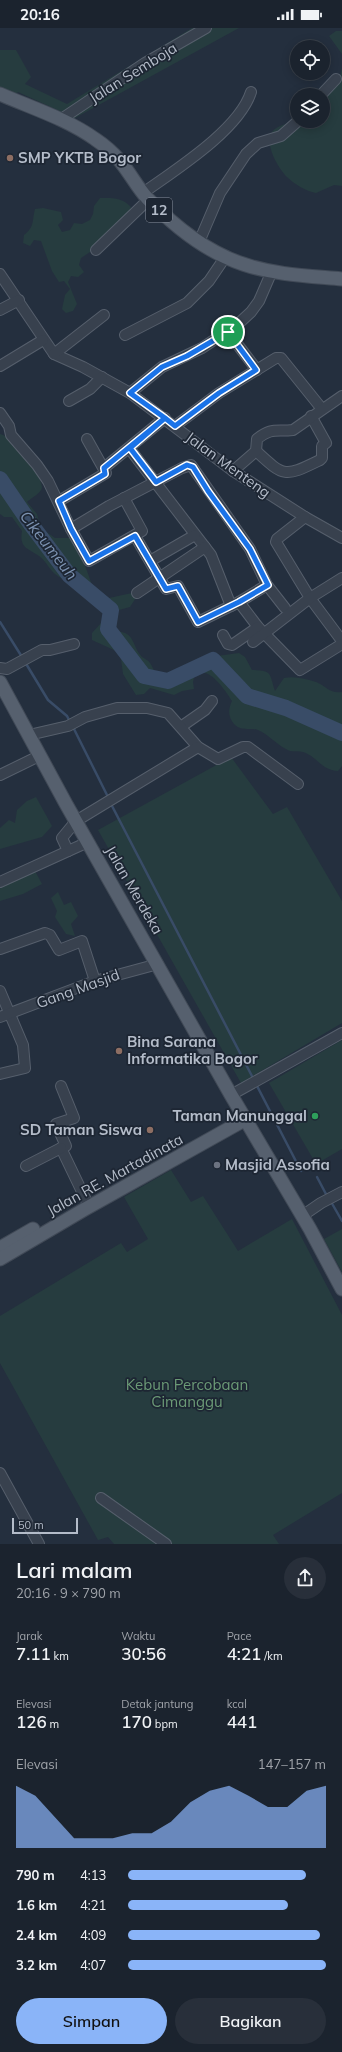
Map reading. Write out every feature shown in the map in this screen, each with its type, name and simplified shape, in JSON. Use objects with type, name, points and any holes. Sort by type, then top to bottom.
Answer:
[{"type":"main road","name":"12","points":[[0,94],[60,120],[95,139],[120,160],[146,197],[171,222],[199,242],[242,264],[272,271],[342,278]]},
{"type":"main road","name":"Jalan Merdeka","points":[[0,682],[39,756],[231,1095],[302,1216],[342,1289]]},
{"type":"main road","name":"Jalan RE. Martadinata","points":[[0,1248],[86,1200],[169,1158],[244,1117]]},
{"type":"main road","name":"Jalan RE. Martadinata","points":[[0,1259],[169,1158]]},
{"type":"street","name":"Jalan Semboja","points":[[60,120],[145,63],[206,28]]},
{"type":"street","points":[[328,88],[336,79]]},
{"type":"street","points":[[96,250],[146,197],[231,124],[244,107],[251,92]]},
{"type":"street","points":[[199,242],[220,193],[246,154],[258,143],[281,136],[290,128]]},
{"type":"street","points":[[125,335],[187,303],[209,281],[226,256]]},
{"type":"street","points":[[130,393],[162,367],[187,356],[228,332],[251,312],[261,296],[272,271]]},
{"type":"street","name":"Jalan Menteng","points":[[0,274],[19,300],[54,354],[102,377],[130,393],[233,471],[305,517],[340,535]]},
{"type":"street","points":[[0,310],[19,300]]},
{"type":"street","points":[[54,354],[104,316]]},
{"type":"street","points":[[228,332],[256,370]]},
{"type":"street","points":[[0,366],[44,340]]},
{"type":"street","points":[[175,426],[214,397],[276,358],[281,358],[322,409]]},
{"type":"street","points":[[69,400],[90,389],[102,377]]},
{"type":"street","points":[[233,471],[256,451],[257,439],[264,433],[274,429],[283,431],[293,430],[311,416],[342,396]]},
{"type":"street","points":[[0,413],[9,426],[11,435],[37,465],[59,501],[71,529],[89,561],[141,533],[142,529],[124,498]]},
{"type":"street","points":[[256,451],[276,469],[284,472],[294,472],[320,460],[322,458],[322,446],[326,443],[311,416]]},
{"type":"street","points":[[104,468],[165,418]]},
{"type":"street","points":[[59,501],[105,474],[104,468],[87,439]]},
{"type":"street","points":[[130,448],[205,547],[235,604],[300,670],[342,642],[310,598],[276,542],[277,539],[305,517]]},
{"type":"street","points":[[71,529],[124,498],[187,465],[193,467],[208,491],[250,549],[268,585],[285,608]]},
{"type":"street","points":[[150,561],[195,535]]},
{"type":"street","points":[[135,536],[167,590],[178,586],[198,622],[235,604],[268,585]]},
{"type":"street","points":[[137,593],[205,547]]},
{"type":"street","points":[[253,642],[266,634],[310,598],[342,578]]},
{"type":"street","points":[[223,635],[228,644],[232,645],[258,627]]},
{"type":"street","points":[[0,668],[7,668],[42,650],[50,650],[74,644]]},
{"type":"street","points":[[182,726],[205,710],[212,701]]},
{"type":"street","points":[[29,736],[72,724],[116,708],[147,708],[168,713],[182,726],[198,747],[218,759],[242,747],[248,747],[298,784]]},
{"type":"street","points":[[68,851],[62,838],[76,821],[198,747]]},
{"type":"street","points":[[0,775],[39,756]]},
{"type":"street","points":[[0,882],[88,842]]},
{"type":"street","points":[[0,949],[45,933],[48,933],[59,950],[82,941],[95,981]]},
{"type":"street","name":"Gang Masjid","points":[[5,1016],[95,981],[158,964]]},
{"type":"street","points":[[0,991],[5,1016],[23,1045],[25,1068],[0,1074]]},
{"type":"street","points":[[231,1095],[342,1033]]},
{"type":"street","points":[[26,1166],[66,1146],[56,1124],[74,1118],[61,1086]]},
{"type":"street","points":[[61,1148],[86,1200]]},
{"type":"street","points":[[302,1216],[321,1203],[342,1192]]},
{"type":"street","points":[[0,1473],[39,1544]]},
{"type":"street","points":[[102,1498],[166,1544]]},
{"type":"green space","points":[[192,28],[239,28],[75,118],[18,92],[12,99],[0,94],[0,50],[16,50],[31,77],[25,84],[67,104]]},
{"type":"green space","points":[[336,31],[342,31],[342,54],[329,36]]},
{"type":"green space","points":[[342,68],[342,186],[334,185],[316,193],[308,191],[297,185],[283,172],[272,152],[270,137],[273,131],[278,127],[290,123],[290,128],[330,128],[330,90],[340,77]]},
{"type":"green space","points":[[100,198],[113,198],[124,201],[131,207],[129,215],[90,252],[81,258],[79,265],[84,272],[78,277],[71,276],[68,282],[77,304],[73,311],[66,313],[62,309],[65,295],[70,289],[64,281],[59,282],[52,271],[41,241],[34,240],[30,246],[23,243],[24,235],[32,226],[35,209],[43,208],[61,212],[63,220],[58,225],[62,232],[70,230],[74,223],[82,224],[90,220],[93,214],[94,206]]},
{"type":"green space","points":[[0,434],[12,441],[26,456],[41,481],[42,489],[27,502],[37,514],[41,528],[55,538],[70,538],[77,543],[92,585],[109,598],[132,593],[137,596],[130,607],[119,610],[115,614],[115,631],[127,634],[130,637],[142,657],[149,662],[158,676],[165,681],[175,683],[192,668],[213,660],[217,656],[239,653],[245,657],[252,670],[264,671],[269,674],[275,691],[284,678],[292,677],[316,682],[334,692],[342,692],[342,766],[338,771],[323,766],[308,754],[288,750],[258,730],[243,729],[234,724],[229,710],[232,701],[224,689],[209,674],[195,674],[193,682],[194,689],[182,691],[174,695],[150,688],[144,694],[136,695],[123,674],[121,659],[116,651],[92,640],[92,633],[102,622],[104,615],[98,605],[83,589],[55,574],[41,558],[25,547],[21,537],[22,531],[12,517],[4,517],[0,514]]},
{"type":"green space","points":[[231,757],[273,814],[287,807],[342,901],[342,1023],[241,1083],[98,830]]},
{"type":"green space","points":[[36,797],[52,826],[42,837],[0,849],[0,828],[9,820],[15,823],[17,810],[27,801]]},
{"type":"green space","points":[[34,869],[42,884],[23,894],[0,901],[0,880]]},
{"type":"green space","points":[[58,892],[64,905],[71,902],[78,916],[71,924],[75,936],[66,934],[55,917],[57,911],[51,898]]},
{"type":"green space","name":"Taman Manunggal","points":[[342,1040],[342,1149],[316,1164],[269,1083]]},
{"type":"green space","name":"Kebun Percobaan Cimanggu","points":[[171,1170],[191,1202],[203,1196],[238,1251],[292,1219],[342,1315],[342,1493],[273,1535],[279,1544],[114,1544],[108,1537],[98,1540],[0,1363],[0,1316],[121,1243],[127,1252],[148,1239],[124,1197]]},
{"type":"green space","points":[[342,1229],[342,1272],[324,1239]]},
{"type":"waterway","name":"Cikeumeuh","points":[[0,479],[30,523],[69,575],[111,610],[108,629],[144,676],[168,681],[213,660],[247,696],[286,708],[342,733]]},
{"type":"waterway","points":[[0,622],[22,657]]},
{"type":"waterway","points":[[25,662],[48,700],[67,716],[70,722]]},
{"type":"waterway","points":[[73,727],[109,799]]},
{"type":"waterway","points":[[111,804],[254,1080]]},
{"type":"waterway","points":[[256,1084],[301,1171]]},
{"type":"waterway","points":[[317,1177],[327,1196]]},
{"type":"waterway","points":[[330,1200],[342,1221]]},
{"type":"place","name":"SMP YKTB Bogor","points":[[10,158]]},
{"type":"place","name":"Bina Sarana Informatika Bogor","points":[[119,1051]]},
{"type":"place","name":"Taman Manunggal","points":[[315,1116]]},
{"type":"place","name":"SD Taman Siswa","points":[[150,1130]]},
{"type":"place","name":"Masjid Assofia","points":[[217,1165]]},
{"type":"route","points":[[228,332],[187,356],[162,367],[130,393],[165,418],[104,468],[106,472],[105,474],[59,501],[71,529],[89,561],[135,536],[166,589],[167,590],[178,586],[198,622],[239,602],[268,585],[250,549],[225,517],[191,465],[187,465],[156,482],[130,448],[165,418],[175,426],[204,403],[256,370],[228,332]]}]
